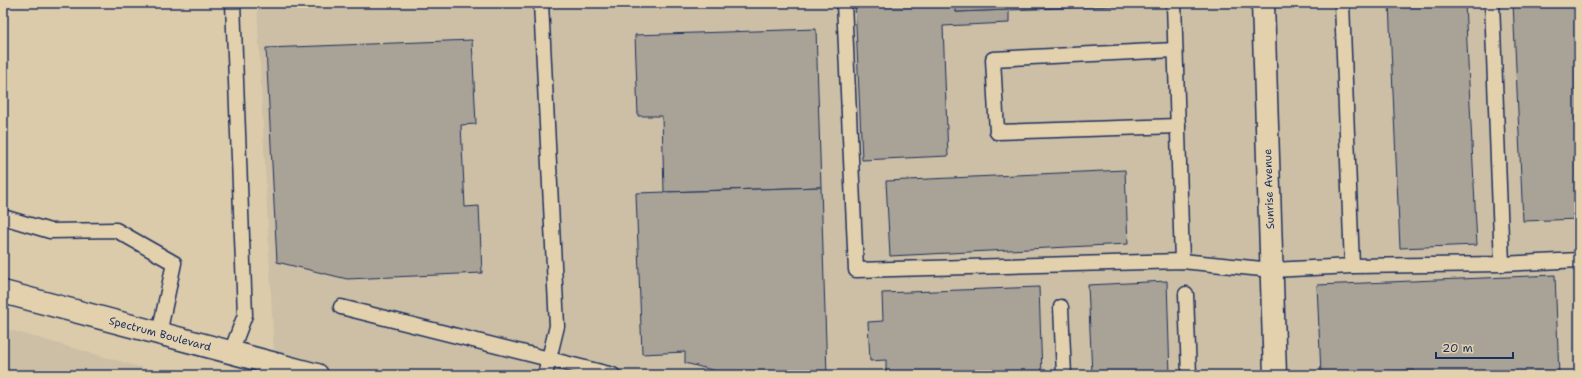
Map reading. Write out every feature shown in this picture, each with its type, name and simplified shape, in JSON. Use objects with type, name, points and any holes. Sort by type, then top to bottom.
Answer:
[{"type":"street","name":"Sunrise Avenue","points":[[1263,3],[1275,375]]},
{"type":"street","name":"Spectrum Boulevard","points":[[3,292],[317,375]]},
{"type":"lane","points":[[231,352],[245,315],[233,3]]},
{"type":"lane","points":[[541,3],[557,326],[546,375]]},
{"type":"lane","points":[[844,3],[856,270],[1182,261],[1272,270],[1352,266],[1502,264],[1579,260]]},
{"type":"lane","points":[[1174,3],[1182,261]]},
{"type":"lane","points":[[1342,3],[1352,266]]},
{"type":"lane","points":[[1492,3],[1502,264]]},
{"type":"lane","points":[[1175,50],[993,59],[996,132],[1178,126]]},
{"type":"lane","points":[[3,217],[50,231],[116,230],[174,263],[159,334]]},
{"type":"lane","points":[[1186,294],[1189,375]]},
{"type":"lane","points":[[341,307],[613,375]]},
{"type":"lane","points":[[1061,307],[1064,375]]},
{"type":"shaded area","points":[[257,3],[1579,3],[1579,375],[275,375]]},
{"type":"shaded area","points":[[3,328],[168,375],[3,375]]},
{"type":"building","points":[[855,3],[956,3],[956,12],[1009,10],[1009,23],[943,26],[948,156],[862,160]]},
{"type":"building","points":[[956,3],[1140,3],[1140,5],[956,12]]},
{"type":"building","points":[[1389,3],[1465,3],[1477,245],[1400,248]]},
{"type":"building","points":[[1513,3],[1579,3],[1579,219],[1523,221]]},
{"type":"building","points":[[816,29],[821,187],[664,192],[662,116],[638,116],[635,35]]},
{"type":"building","points":[[472,40],[476,124],[461,125],[465,207],[479,206],[482,273],[347,279],[277,262],[266,48]]},
{"type":"building","points":[[1125,170],[1128,244],[890,256],[886,181]]},
{"type":"building","points":[[821,187],[827,375],[732,375],[685,363],[685,352],[642,354],[636,193]]},
{"type":"building","points":[[1555,275],[1559,375],[1414,375],[1414,370],[1321,374],[1317,285]]},
{"type":"building","points":[[1167,281],[1170,375],[1092,375],[1088,285]]},
{"type":"building","points":[[1039,287],[1042,375],[886,375],[886,360],[870,361],[868,322],[883,321],[882,293]]}]
